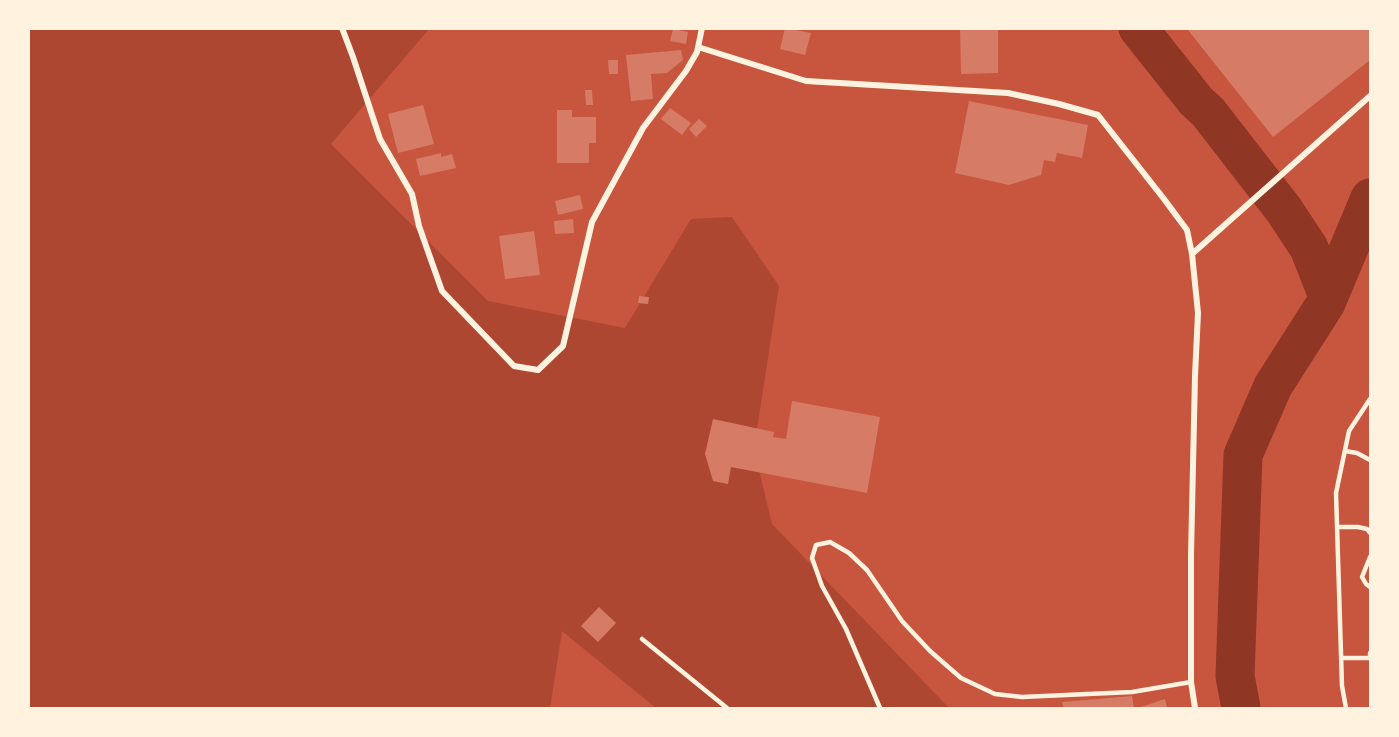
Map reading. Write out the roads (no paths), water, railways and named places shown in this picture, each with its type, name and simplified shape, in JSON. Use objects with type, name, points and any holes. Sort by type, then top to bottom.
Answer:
[{"type":"street","points":[[342,28],[380,139],[412,194],[419,226],[441,291],[514,366],[538,370],[563,346],[592,222],[643,128],[698,52],[702,28]]},
{"type":"street","points":[[698,47],[806,81],[1008,93],[1098,115],[1187,230],[1192,254],[1198,313],[1191,555],[1191,682],[1195,708]]},
{"type":"street","points":[[1192,254],[1371,96]]},
{"type":"lane","points":[[1346,708],[1342,686],[1336,493],[1349,431],[1371,399]]},
{"type":"lane","points":[[1345,451],[1357,453],[1371,460]]},
{"type":"lane","points":[[1337,527],[1358,527],[1371,533]]},
{"type":"lane","points":[[880,708],[846,629],[822,586],[812,558],[816,544],[830,542],[849,553],[867,570],[902,621],[930,651],[961,678],[995,694],[1022,697],[1131,692],[1191,682]]},
{"type":"lane","points":[[1371,557],[1362,577],[1371,587]]},
{"type":"lane","points":[[642,639],[727,708]]},
{"type":"lane","points":[[1341,658],[1370,658],[1371,653]]},
{"type":"waterway","points":[[1138,28],[1196,101],[1208,112],[1284,210],[1309,248],[1327,294],[1326,303]]},
{"type":"waterway","points":[[1241,708],[1235,676],[1243,455],[1273,386],[1326,303],[1370,198]]}]
